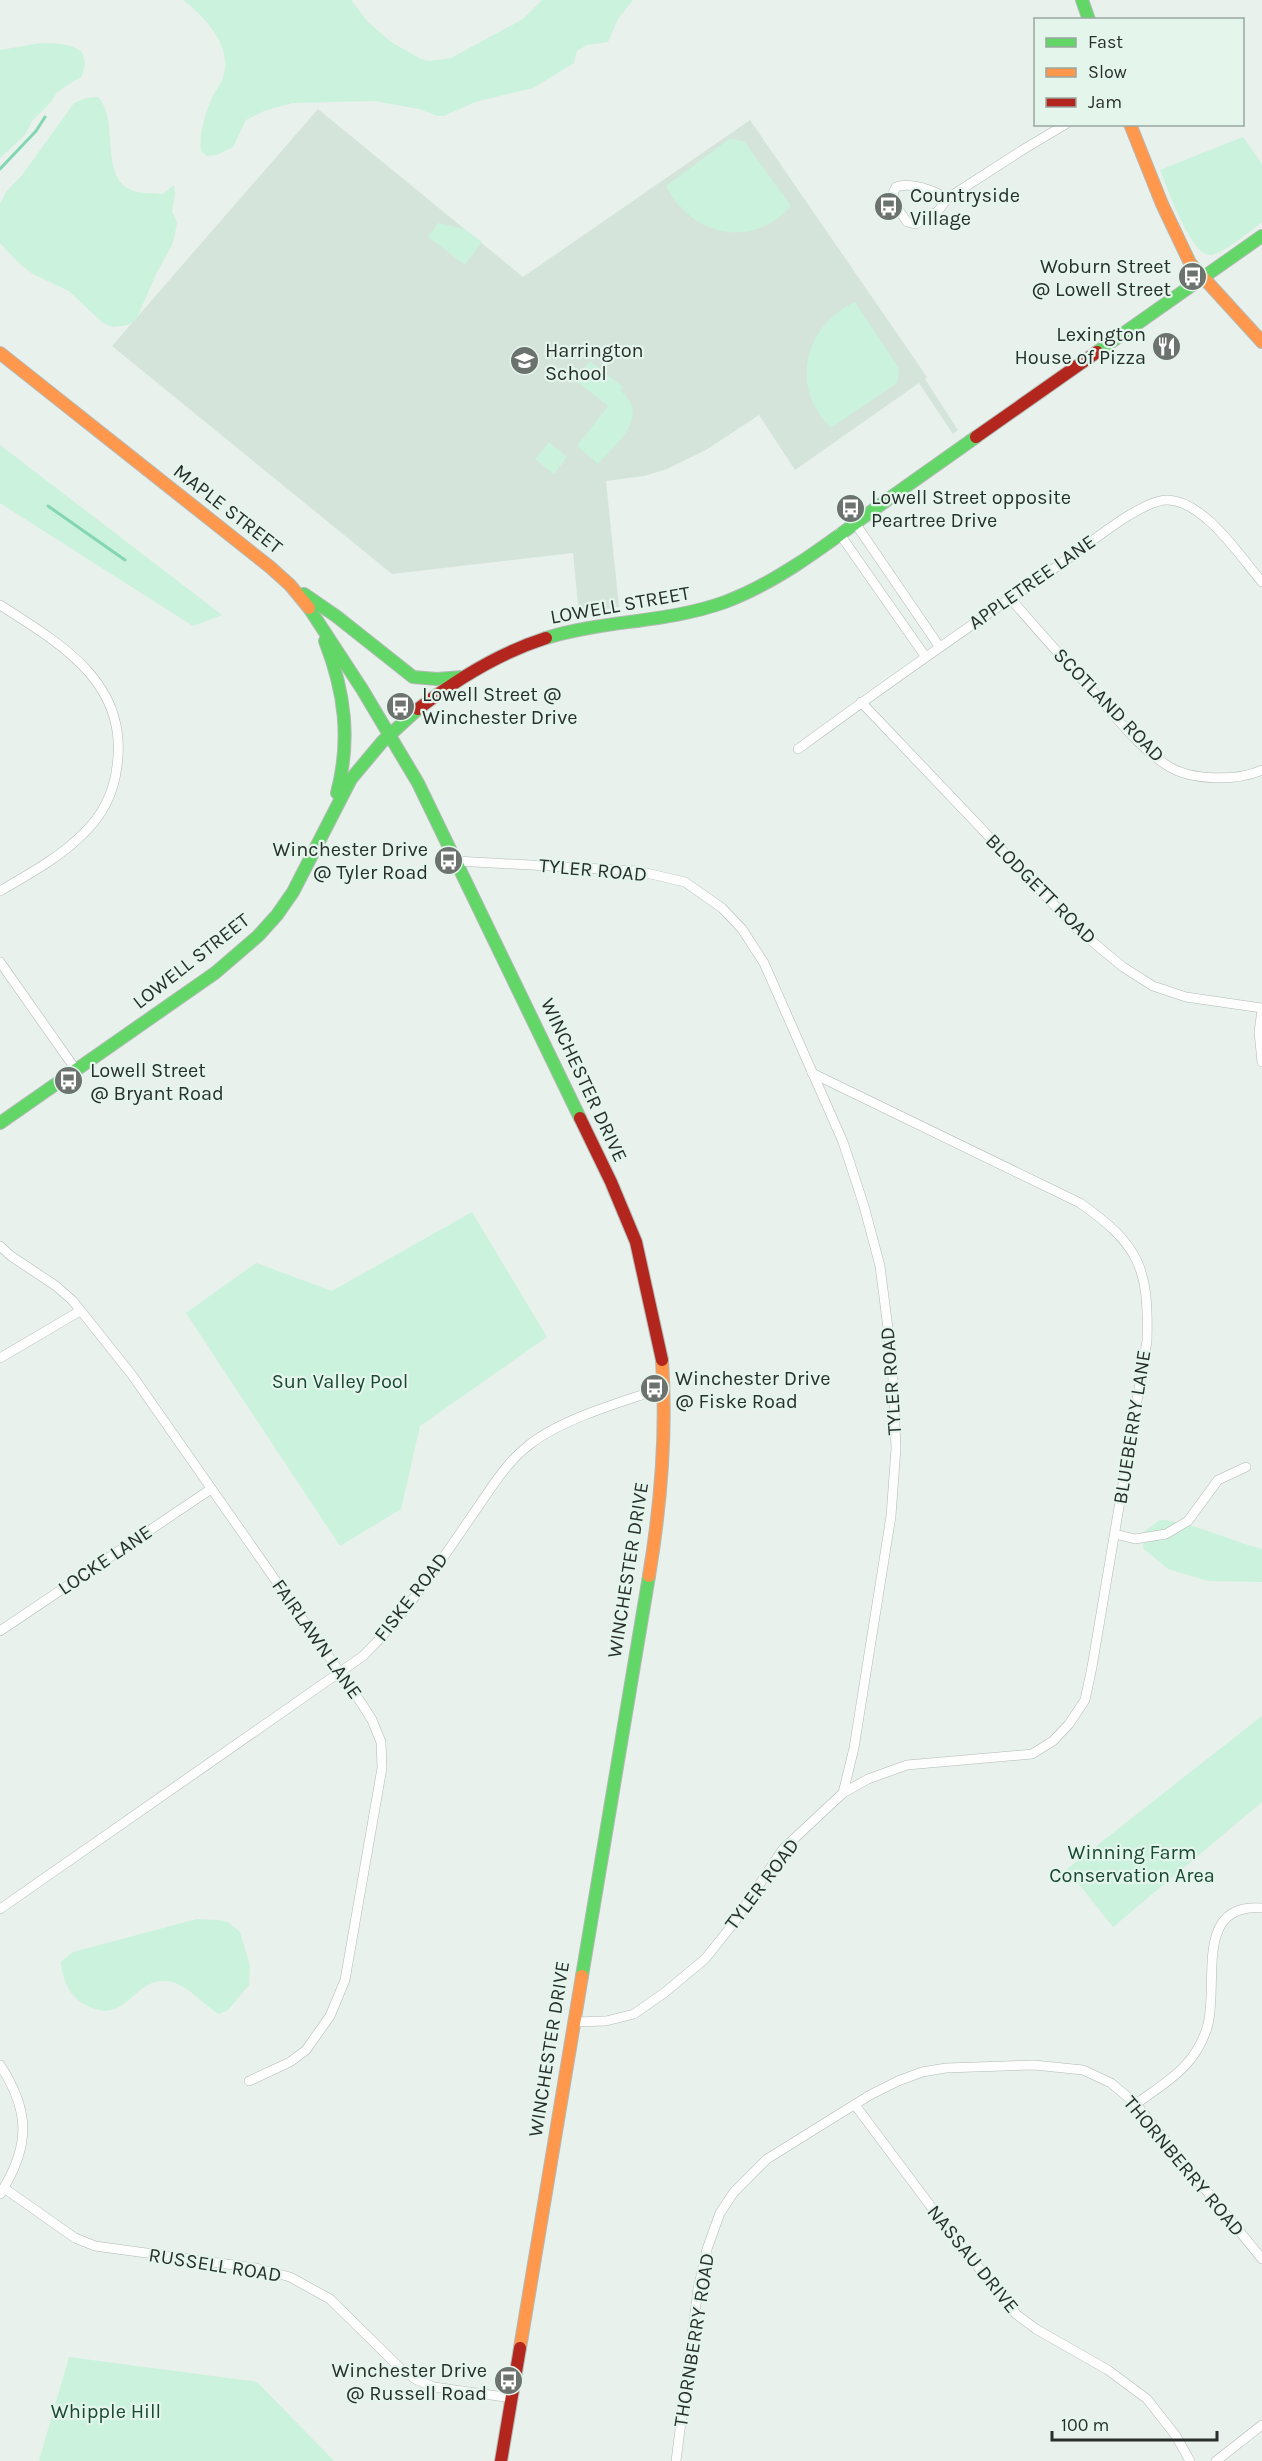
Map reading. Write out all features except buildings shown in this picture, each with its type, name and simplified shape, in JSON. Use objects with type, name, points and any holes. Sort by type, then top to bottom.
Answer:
[{"type":"main road","points":[[1082,0],[1088,18]]},
{"type":"main road","points":[[1131,126],[1180,244],[1190,262],[1262,342]]},
{"type":"main road","name":"LOWELL STREET","points":[[0,1123],[215,973],[245,949],[268,926],[293,893],[347,785],[371,753],[426,703],[464,677],[516,649],[561,634],[592,627],[674,617],[719,604],[765,583],[855,523],[1262,236]]},
{"type":"main road","name":"MAPLE STREET","points":[[0,353],[290,585],[309,607],[390,734]]},
{"type":"main road","points":[[290,585],[336,616],[413,677],[437,680],[464,677]]},
{"type":"main road","points":[[309,607],[336,668],[343,697],[346,727],[346,747],[341,780],[319,844]]},
{"type":"main road","name":"WINCHESTER DRIVE","points":[[390,734],[418,783],[579,1114],[636,1242],[661,1351],[663,1464],[653,1554],[501,2461]]},
{"type":"street","points":[[948,198],[931,190],[904,184],[896,187],[893,193],[898,209],[908,222],[915,224],[938,211],[948,198],[1063,126]]},
{"type":"street","name":"APPLETREE LANE","points":[[798,749],[939,646],[1135,511],[1151,503],[1167,500],[1185,504],[1204,517],[1262,582]]},
{"type":"street","points":[[855,523],[939,646]]},
{"type":"street","points":[[839,533],[925,656]]},
{"type":"street","name":"SCOTLAND ROAD","points":[[1010,598],[1114,716],[1145,748],[1169,767],[1186,774],[1222,778],[1250,775],[1262,770]]},
{"type":"street","points":[[0,605],[72,654],[95,678],[109,699],[119,743],[112,789],[95,820],[83,834],[57,855],[0,891]]},
{"type":"street","name":"BLODGETT ROAD","points":[[861,702],[1077,929],[1123,967],[1153,986],[1186,996],[1262,1009]]},
{"type":"street","name":"TYLER ROAD","points":[[456,861],[638,871],[685,882],[722,908],[742,929],[764,963],[843,1142],[864,1206],[880,1266],[892,1360],[895,1418],[891,1516],[854,1748],[843,1793],[783,1849],[733,1924],[705,1959],[664,1994],[634,2014],[606,2021],[574,2022]]},
{"type":"street","points":[[0,962],[76,1070]]},
{"type":"street","points":[[1262,1009],[1259,1032],[1262,1062]]},
{"type":"street","name":"BLUEBERRY LANE","points":[[812,1073],[1080,1203],[1107,1222],[1133,1251],[1143,1280],[1148,1306],[1147,1341],[1085,1700],[1069,1724],[1053,1741],[1032,1754],[907,1765],[868,1779],[843,1793]]},
{"type":"street","name":"FAIRLAWN LANE","points":[[0,1246],[56,1286],[80,1311],[145,1393],[340,1672],[372,1720],[379,1737],[382,1754],[379,1789],[345,1980],[330,2016],[306,2050],[290,2062],[249,2081]]},
{"type":"street","points":[[0,1358],[80,1311]]},
{"type":"street","name":"FISKE ROAD","points":[[0,1909],[363,1656],[390,1630],[415,1599],[494,1483],[527,1446],[545,1434],[581,1418],[663,1388]]},
{"type":"street","points":[[1114,1534],[1135,1539],[1166,1534],[1188,1521],[1218,1480],[1246,1467]]},
{"type":"street","name":"LOCKE LANE","points":[[0,1631],[211,1489]]},
{"type":"street","points":[[1136,2104],[1171,2081],[1185,2066],[1199,2045],[1207,2027],[1212,1997],[1212,1948],[1217,1931],[1227,1916],[1241,1909],[1262,1908]]},
{"type":"street","points":[[0,2065],[19,2100],[24,2129],[16,2163],[2,2191]]},
{"type":"street","name":"THORNBERRY ROAD","points":[[676,2461],[698,2289],[707,2249],[720,2213],[734,2192],[766,2159],[898,2081],[922,2072],[946,2068],[1034,2065],[1083,2070],[1111,2083],[1136,2104],[1262,2259]]},
{"type":"street","name":"NASSAU DRIVE","points":[[855,2105],[950,2232],[1016,2314],[1036,2329],[1108,2370],[1147,2398],[1176,2436],[1190,2461]]},
{"type":"street","name":"RUSSELL ROAD","points":[[2,2191],[75,2238],[95,2246],[266,2270],[290,2277],[330,2299],[400,2368],[417,2380],[434,2386],[512,2398]]},
{"type":"street","points":[[1216,2461],[1262,2425]]},
{"type":"shaded area","name":"Harrington School","points":[[318,109],[523,277],[750,120],[927,377],[925,379],[958,430],[953,434],[919,383],[795,470],[759,415],[706,450],[667,469],[644,476],[606,481],[619,607],[579,614],[573,553],[392,574],[112,346]]},
{"type":"green space","points":[[183,0],[351,0],[368,22],[391,42],[429,61],[451,58],[523,19],[542,0],[633,0],[618,19],[608,42],[587,45],[577,51],[574,63],[533,88],[475,102],[444,116],[375,101],[292,103],[264,111],[246,120],[233,147],[217,155],[207,156],[201,151],[202,131],[209,104],[223,77],[224,55],[221,44],[208,23]]},
{"type":"green space","points":[[41,43],[68,45],[82,52],[85,63],[82,76],[57,92],[51,102],[32,121],[26,134],[0,158],[0,50]]},
{"type":"green space","points":[[98,97],[108,120],[112,161],[121,183],[131,190],[142,193],[163,194],[174,185],[172,211],[177,223],[173,243],[156,274],[136,320],[128,325],[113,327],[103,323],[69,291],[33,274],[0,243],[0,204],[6,192],[23,174],[74,103],[86,98]]},
{"type":"green space","points":[[1243,137],[1262,164],[1262,222],[1216,254],[1203,253],[1188,233],[1160,170]]},
{"type":"green space","points":[[729,139],[744,141],[791,206],[775,220],[759,228],[741,232],[723,231],[706,226],[677,203],[666,186]]},
{"type":"green space","points":[[438,223],[464,229],[482,242],[465,265],[428,237]]},
{"type":"green space","points":[[855,302],[899,368],[897,383],[831,428],[818,412],[810,395],[807,377],[808,359],[814,341],[824,326],[838,312]]},
{"type":"green space","points":[[590,361],[623,387],[620,390],[629,400],[632,410],[632,419],[628,429],[598,464],[577,446],[608,406],[575,380]]},
{"type":"green space","points":[[549,442],[567,457],[554,474],[535,459]]},
{"type":"green space","points":[[0,445],[222,615],[193,626],[0,503]]},
{"type":"green space","name":"Sun Valley Pool","points":[[472,1212],[547,1337],[420,1426],[401,1509],[340,1546],[186,1313],[256,1263],[332,1291]]},
{"type":"green space","points":[[1160,1520],[1185,1524],[1262,1549],[1262,1582],[1208,1581],[1168,1569],[1143,1548],[1145,1531]]},
{"type":"green space","name":"Winning Farm Conservation Area","points":[[1262,1716],[1262,1802],[1113,1927],[1067,1869]]},
{"type":"green space","points":[[197,1919],[228,1922],[240,1932],[250,1966],[249,1985],[228,2010],[219,2014],[187,1989],[173,1982],[154,1982],[144,1987],[120,2007],[110,2010],[98,2010],[84,2004],[67,1986],[61,1962],[73,1952]]},
{"type":"green space","name":"Whipple Hill","points":[[69,2357],[257,2382],[334,2461],[39,2461]]},
{"type":"waterway","points":[[0,169],[36,131],[45,117]]},
{"type":"waterway","points":[[48,506],[125,560]]},
{"type":"traffic: fast","points":[[1082,0],[1088,18]]},
{"type":"traffic: fast","points":[[1097,352],[1262,236]]},
{"type":"traffic: fast","points":[[546,638],[590,628],[681,614],[745,594],[801,562],[976,437]]},
{"type":"traffic: fast","points":[[304,594],[336,616],[413,677],[437,679],[462,677]]},
{"type":"traffic: fast","points":[[309,608],[362,689],[418,783],[580,1118]]},
{"type":"traffic: fast","points":[[325,641],[337,679],[344,716],[344,754],[337,793]]},
{"type":"traffic: fast","points":[[0,1123],[215,973],[258,936],[293,892],[351,779],[382,742],[418,709]]},
{"type":"traffic: fast","points":[[582,1976],[649,1576]]},
{"type":"traffic: slow","points":[[1131,126],[1162,204],[1190,263],[1262,342]]},
{"type":"traffic: slow","points":[[0,353],[270,567],[290,585],[309,608]]},
{"type":"traffic: slow","points":[[649,1576],[662,1468],[664,1414],[662,1360]]},
{"type":"traffic: slow","points":[[520,2348],[582,1976]]},
{"type":"traffic: jam","points":[[976,437],[1097,352]]},
{"type":"traffic: jam","points":[[418,709],[479,668],[512,651],[546,638]]},
{"type":"traffic: jam","points":[[580,1118],[611,1182],[636,1242],[662,1360]]},
{"type":"traffic: jam","points":[[501,2461],[520,2348]]},
{"type":"place","name":"Countryside Village","points":[[889,206]]},
{"type":"place","name":"Woburn Street @ Lowell Street","points":[[1192,277]]},
{"type":"place","name":"Lexington House of Pizza","points":[[1167,346]]},
{"type":"place","name":"Harrington School","points":[[524,361]]},
{"type":"place","name":"Lowell Street opposite Peartree Drive","points":[[850,509]]},
{"type":"place","name":"Lowell Street @ Winchester Drive","points":[[401,706]]},
{"type":"place","name":"Winchester Drive @ Tyler Road","points":[[449,860]]},
{"type":"place","name":"Lowell Street @ Bryant Road","points":[[69,1081]]},
{"type":"place","name":"Winchester Drive @ Fiske Road","points":[[654,1389]]},
{"type":"place","name":"Winchester Drive @ Russell Road","points":[[508,2381]]}]
